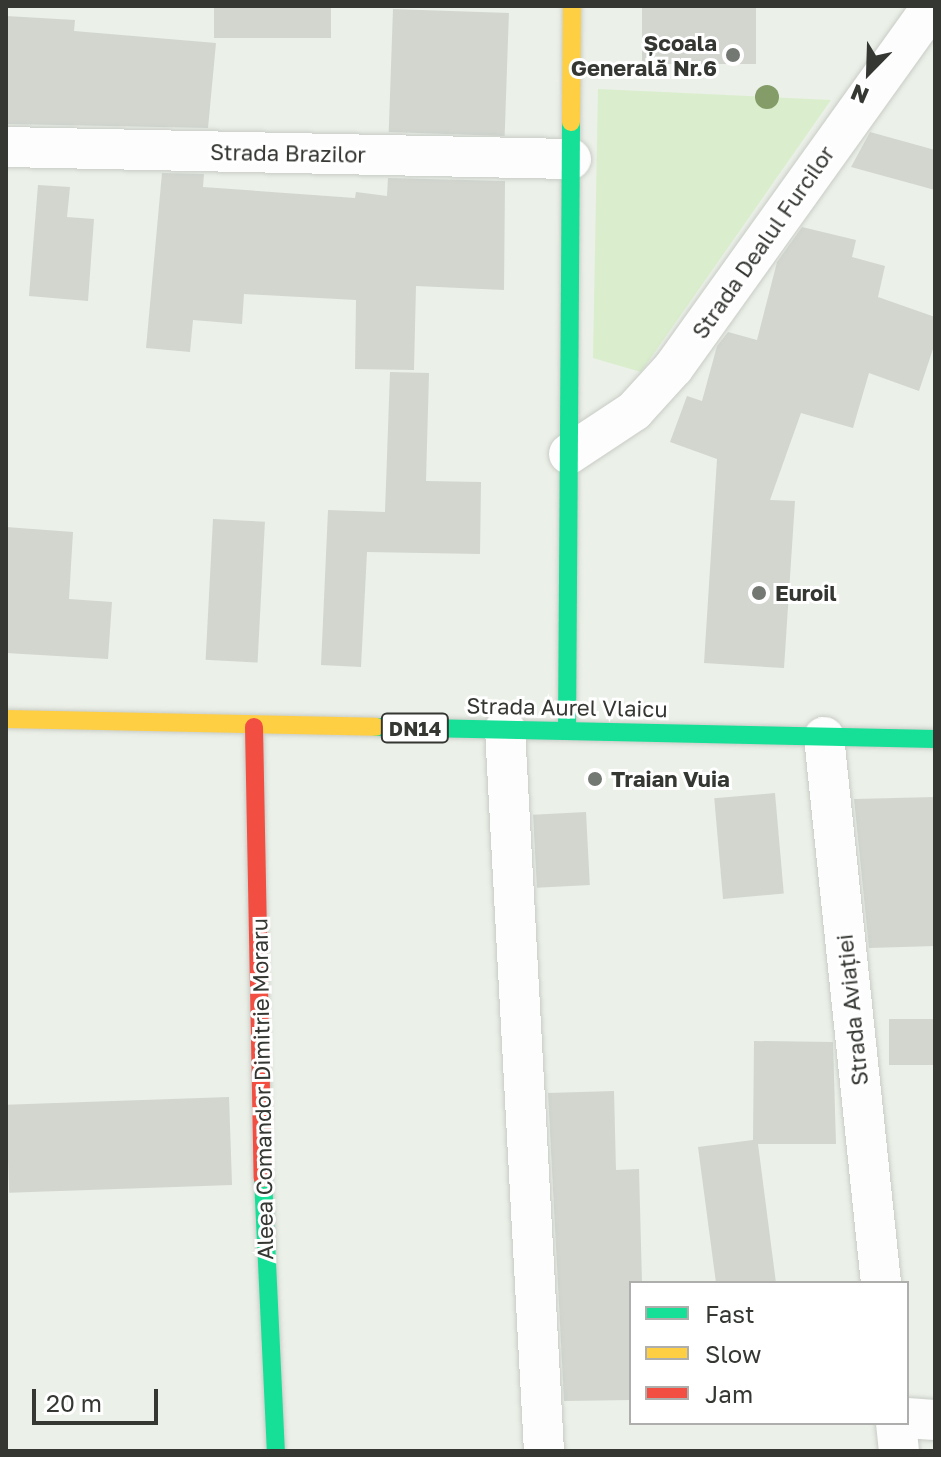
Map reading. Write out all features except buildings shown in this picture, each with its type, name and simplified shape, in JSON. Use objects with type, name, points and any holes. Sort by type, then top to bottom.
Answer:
[{"type":"street","points":[[567,731],[572,6]]},
{"type":"street","name":"Strada Dealul Furcilor","points":[[569,454],[634,411],[674,367],[932,6]]},
{"type":"street","name":"Strada Brazilor","points":[[6,147],[571,159]]},
{"type":"street","name":"Strada Aurel Vlaicu","points":[[6,719],[254,727],[505,729],[935,739]]},
{"type":"street","name":"Aleea Comandor Dimitrie Moraru","points":[[254,727],[264,1204],[276,1451]]},
{"type":"street","points":[[505,729],[544,1451]]},
{"type":"street","name":"Strada Aviației","points":[[824,737],[881,1281]]},
{"type":"street","points":[[909,1418],[935,1420]]},
{"type":"street","points":[[896,1425],[899,1451]]},
{"type":"green space","points":[[598,89],[831,100],[641,372],[593,358]]},
{"type":"traffic: fast","points":[[567,731],[571,122]]},
{"type":"traffic: fast","points":[[376,727],[935,739]]},
{"type":"traffic: fast","points":[[263,1178],[276,1451]]},
{"type":"traffic: slow","points":[[571,122],[572,6]]},
{"type":"traffic: slow","points":[[6,719],[376,727]]},
{"type":"traffic: jam","points":[[254,727],[263,1178]]},
{"type":"place","name":"Școala Generală Nr.6","points":[[733,55]]},
{"type":"place","name":"Euroil","points":[[759,593]]},
{"type":"place","name":"Traian Vuia","points":[[595,779]]}]
